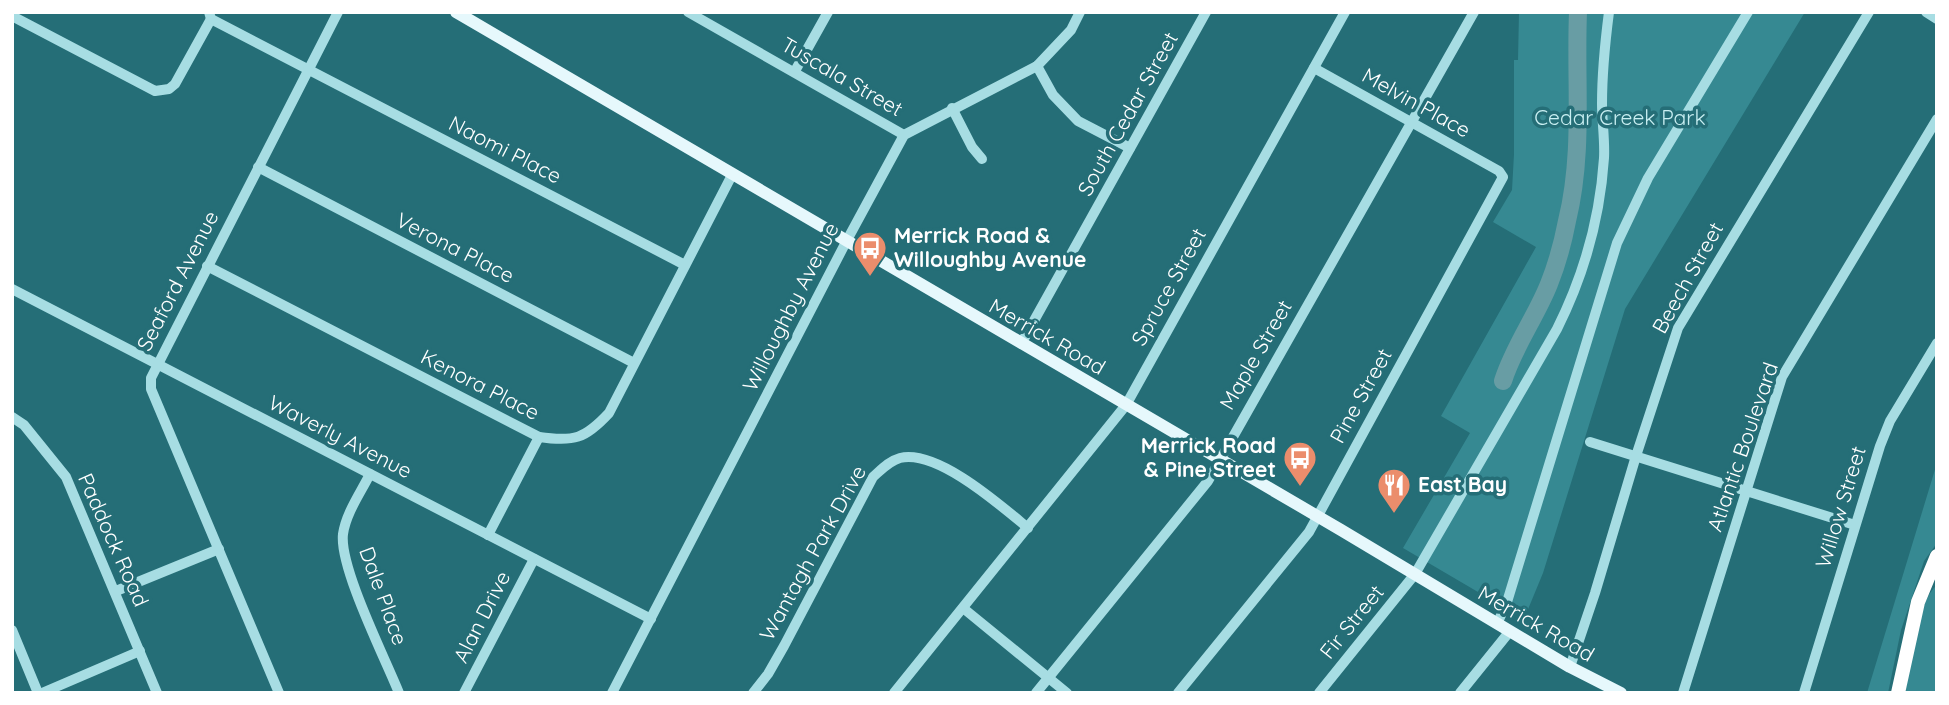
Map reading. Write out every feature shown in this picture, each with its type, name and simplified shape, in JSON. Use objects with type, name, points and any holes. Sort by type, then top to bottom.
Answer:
[{"type":"highway","points":[[1898,693],[1918,603],[1937,556]]},
{"type":"highway","points":[[1918,603],[1929,586],[1937,580]]},
{"type":"main road","name":"Merrick Road","points":[[456,12],[1415,574],[1606,690],[1620,693]]},
{"type":"street","name":"Seaford Avenue","points":[[279,693],[151,389],[151,378],[338,12]]},
{"type":"street","name":"Tuscala Street","points":[[688,12],[904,135]]},
{"type":"street","points":[[795,71],[828,12]]},
{"type":"street","points":[[904,135],[1037,66],[1071,30],[1080,12]]},
{"type":"street","name":"South Cedar Street","points":[[1021,344],[1206,12]]},
{"type":"street","name":"Spruce Street","points":[[894,693],[1126,405],[1345,12]]},
{"type":"street","name":"Maple Street","points":[[1036,693],[1208,481],[1474,12]]},
{"type":"street","name":"Fir Street","points":[[1319,693],[1415,574],[1557,329],[1581,277],[1600,206],[1604,155],[1603,92],[1609,12]]},
{"type":"street","points":[[1497,624],[1507,602],[1617,243],[1648,178],[1748,12]]},
{"type":"street","name":"Beech Street","points":[[1570,667],[1678,328],[1869,12]]},
{"type":"street","points":[[1926,12],[1937,19]]},
{"type":"street","points":[[12,16],[155,90],[169,89],[174,84],[210,16]]},
{"type":"street","name":"Naomi Place","points":[[210,16],[308,70],[685,265]]},
{"type":"street","points":[[1037,66],[1053,96],[1078,121],[1130,148]]},
{"type":"street","name":"Melvin Place","points":[[1314,68],[1499,172]]},
{"type":"street","points":[[952,108],[972,147],[982,159]]},
{"type":"street","name":"Atlantic Boulevard","points":[[1683,693],[1782,377],[1937,120]]},
{"type":"street","name":"Willoughby Avenue","points":[[612,693],[904,135]]},
{"type":"street","name":"Verona Place","points":[[258,167],[634,363]]},
{"type":"street","name":"Pine Street","points":[[1178,693],[1309,532],[1501,183],[1503,177],[1499,172]]},
{"type":"street","name":"Kenora Place","points":[[207,266],[539,438],[565,441],[593,430],[609,412],[732,175]]},
{"type":"street","name":"Waverly Avenue","points":[[12,289],[651,619]]},
{"type":"street","name":"Willow Street","points":[[1804,693],[1890,421],[1937,343]]},
{"type":"street","name":"Paddock Road","points":[[12,417],[24,425],[66,477],[157,693]]},
{"type":"street","points":[[488,535],[539,438]]},
{"type":"street","points":[[1590,442],[1855,525]]},
{"type":"street","name":"Wantagh Park Drive","points":[[753,693],[784,646],[873,477],[885,465],[898,458],[928,460],[983,491],[1028,528]]},
{"type":"street","name":"Dale Place","points":[[370,474],[348,518],[343,533],[343,551],[351,578],[399,693]]},
{"type":"street","points":[[116,591],[219,549]]},
{"type":"street","name":"Alan Drive","points":[[464,693],[534,559]]},
{"type":"street","points":[[963,608],[1067,693]]},
{"type":"street","points":[[12,630],[40,693],[140,651]]},
{"type":"street","points":[[1460,693],[1510,631]]},
{"type":"green space","name":"Cedar Creek Park","points":[[1519,12],[1805,12],[1625,309],[1543,573],[1524,619],[1403,548],[1470,433],[1441,416],[1536,247],[1493,222],[1512,190],[1514,60],[1518,60]]},
{"type":"green space","points":[[1937,463],[1937,543],[1924,561],[1901,630],[1888,693],[1867,693]]},
{"type":"green space","points":[[1937,585],[1937,693],[1905,693],[1919,620],[1930,593]]},
{"type":"waterway","points":[[1503,381],[1549,284],[1572,195],[1577,143],[1578,12]]},
{"type":"place","name":"Merrick Road & Willoughby Avenue","points":[[870,278]]},
{"type":"place","name":"Merrick Road & Pine Street","points":[[1300,488]]},
{"type":"place","name":"East Bay","points":[[1394,515]]}]
